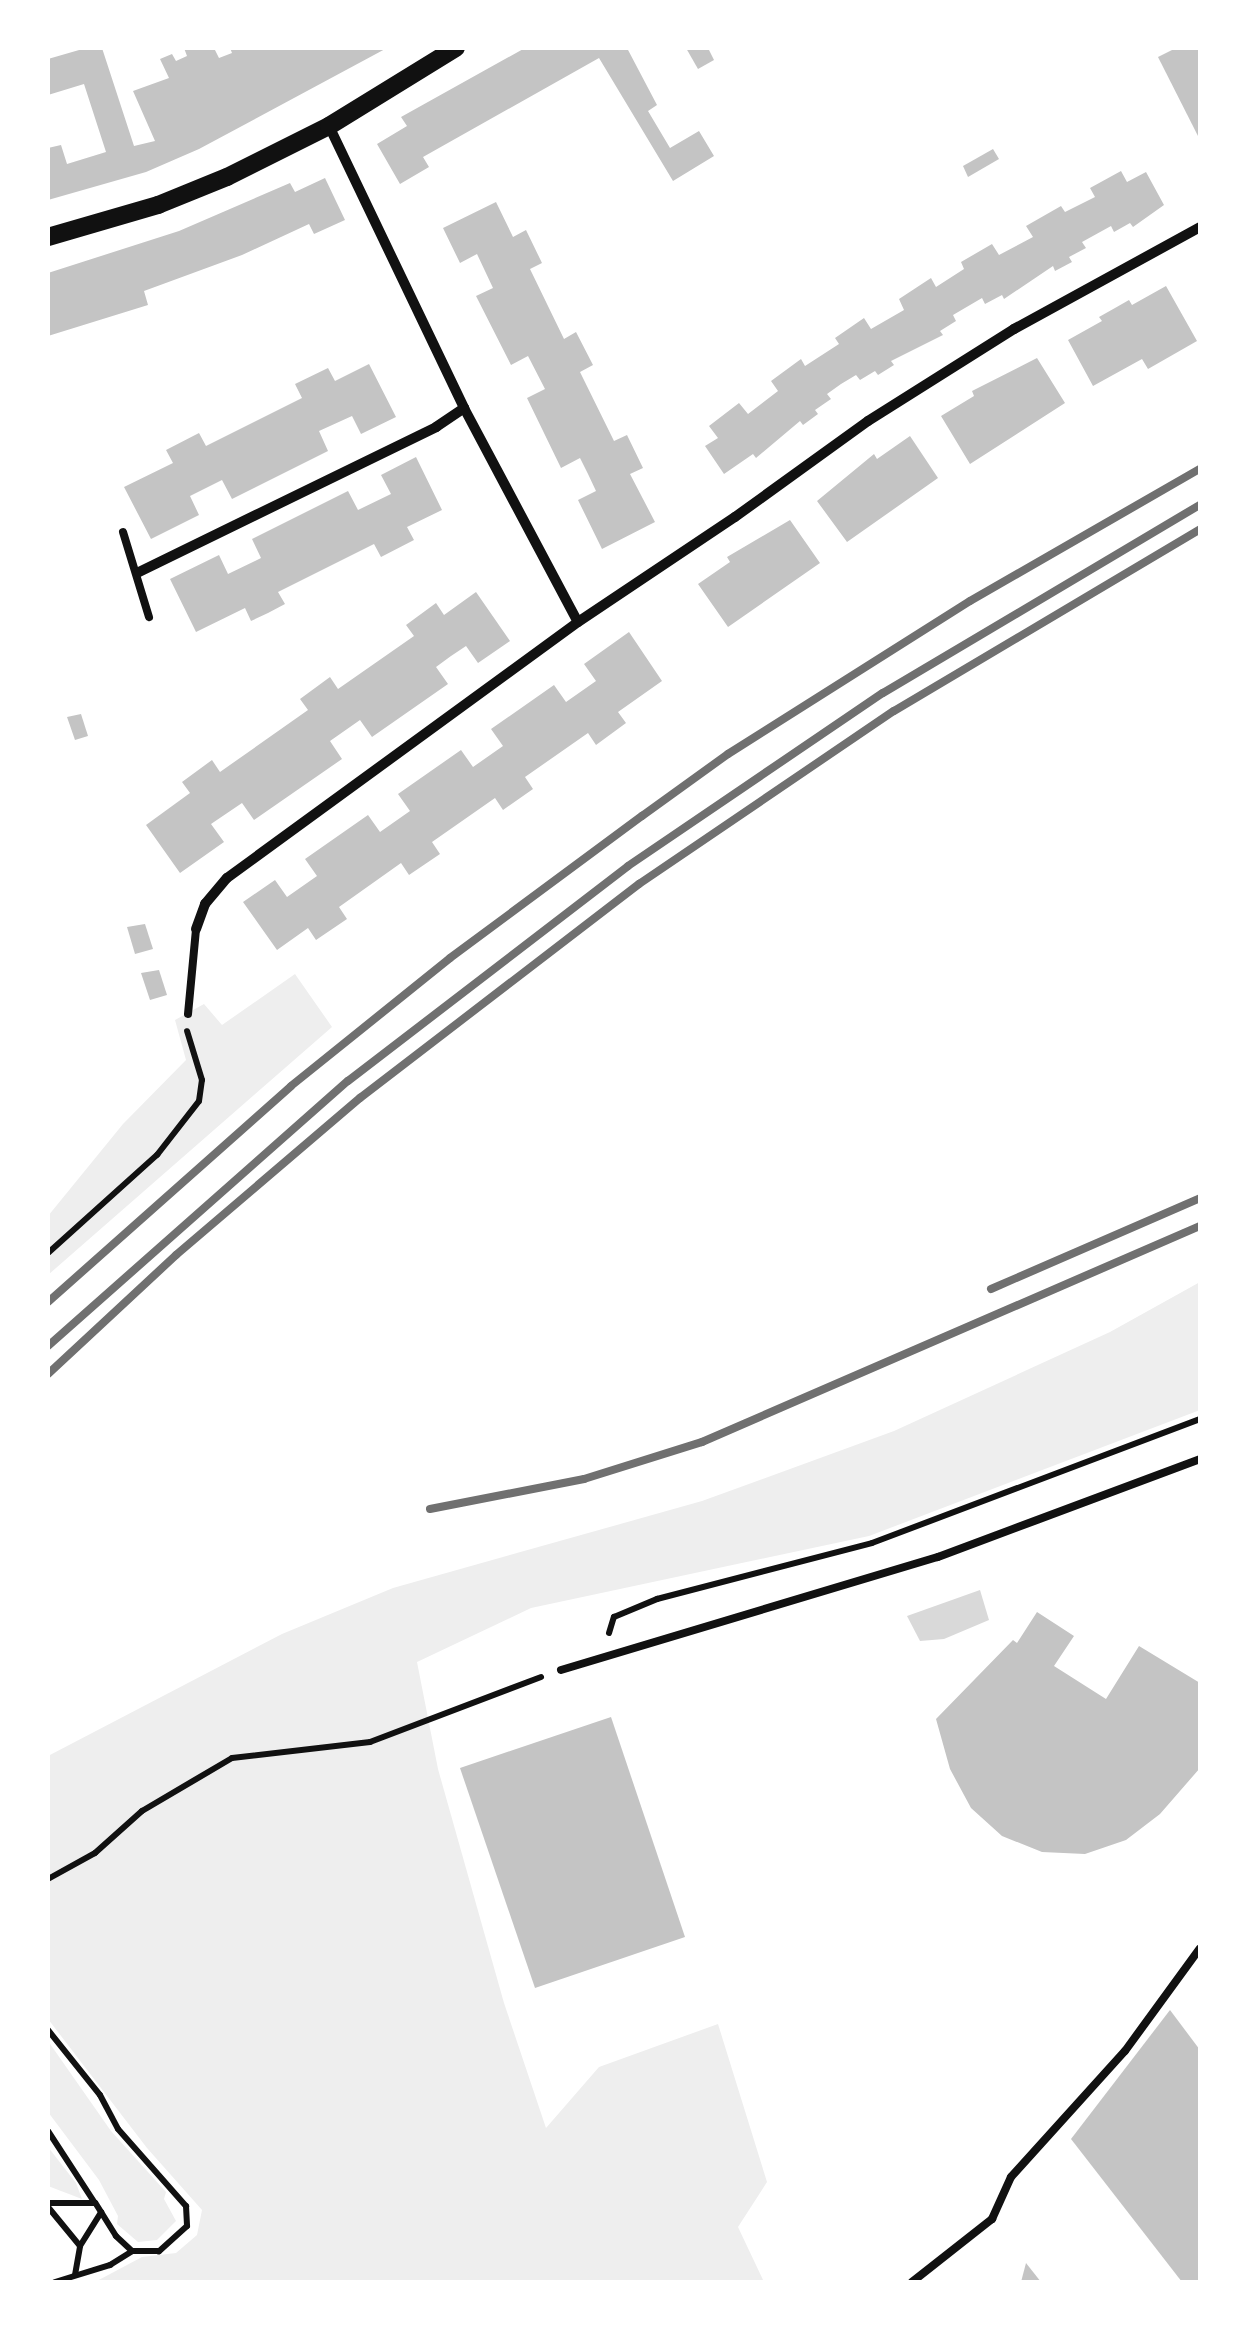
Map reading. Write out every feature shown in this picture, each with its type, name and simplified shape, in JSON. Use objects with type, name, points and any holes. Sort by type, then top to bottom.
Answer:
[{"type":"street","points":[[48,237],[158,206],[329,126],[456,48]]},
{"type":"street","points":[[329,126],[464,408],[578,622]]},
{"type":"street","points":[[196,929],[206,904],[227,878],[578,622],[736,517],[868,420],[1014,329],[1200,227]]},
{"type":"street","points":[[138,572],[436,427],[464,408]]},
{"type":"lane","points":[[122,532],[138,572],[149,617]]},
{"type":"lane","points":[[188,1014],[196,929]]},
{"type":"lane","points":[[562,1670],[938,1556],[1200,1459]]},
{"type":"lane","points":[[912,2282],[992,2219],[1011,2177],[1125,2051],[1200,1948]]},
{"type":"path","points":[[48,1253],[157,1155],[199,1101],[202,1080],[186,1034],[188,1014]]},
{"type":"path","points":[[600,1658],[614,1617],[657,1599],[872,1543],[1200,1419]]},
{"type":"path","points":[[48,1879],[94,1854],[142,1812],[232,1758],[370,1742],[562,1670]]},
{"type":"path","points":[[48,2030],[100,2095],[118,2129],[186,2206],[187,2226],[159,2252],[132,2252],[110,2265],[55,2282]]},
{"type":"path","points":[[48,2131],[132,2252]]},
{"type":"path","points":[[48,2205],[95,2203]]},
{"type":"path","points":[[48,2205],[80,2246]]},
{"type":"path","points":[[75,2275],[80,2246],[101,2212]]},
{"type":"shaded area","points":[[295,974],[332,1027],[48,1275],[48,1216],[123,1124],[186,1060],[175,1020],[204,1004],[222,1025]]},
{"type":"shaded area","points":[[1200,1282],[1200,1410],[869,1536],[531,1608],[417,1662],[438,1769],[504,2003],[546,2128],[599,2067],[718,2024],[767,2182],[738,2227],[764,2282],[95,2282],[142,2257],[176,2253],[197,2235],[202,2210],[147,2148],[48,2019],[48,1756],[282,1634],[393,1588],[702,1501],[894,1431],[1110,1332]]},
{"type":"shaded area","points":[[980,1590],[989,1620],[944,1639],[920,1641],[907,1616]]},
{"type":"shaded area","points":[[48,2041],[111,2131],[166,2192],[164,2199],[176,2221],[157,2240],[138,2242],[117,2224],[118,2216],[99,2180],[48,2112]]},
{"type":"shaded area","points":[[48,2147],[76,2183],[82,2199],[48,2186]]},
{"type":"building","points":[[86,48],[102,48],[134,146],[155,141],[133,91],[169,78],[160,59],[172,54],[176,61],[187,56],[184,48],[214,48],[219,58],[232,53],[230,48],[387,48],[199,149],[146,172],[48,200],[48,148],[61,145],[67,164],[106,152],[84,84],[48,95],[48,59]]},
{"type":"building","points":[[525,48],[627,48],[657,105],[648,111],[670,148],[699,131],[714,156],[673,181],[599,58],[423,157],[429,167],[400,184],[377,144],[407,126],[401,117]]},
{"type":"building","points":[[686,48],[708,48],[714,60],[698,69]]},
{"type":"building","points":[[1176,48],[1200,48],[1200,140],[1158,57]]},
{"type":"building","points":[[993,149],[999,159],[968,177],[963,166]]},
{"type":"building","points":[[1121,171],[1127,182],[1146,172],[1164,205],[1133,227],[1130,223],[1114,232],[1111,226],[1082,242],[1086,248],[1069,257],[1072,262],[1055,271],[1053,266],[1004,299],[1002,295],[985,304],[982,298],[953,315],[956,321],[940,331],[943,335],[891,361],[894,365],[878,375],[875,371],[860,380],[856,375],[841,384],[827,394],[831,399],[815,410],[818,414],[803,425],[800,421],[756,458],[753,454],[724,474],[705,446],[718,438],[709,426],[739,403],[748,414],[778,391],[771,381],[801,359],[805,366],[839,344],[835,338],[864,318],[871,329],[904,310],[899,299],[931,278],[936,287],[964,269],[961,262],[992,244],[999,255],[1033,237],[1026,226],[1061,206],[1065,212],[1095,197],[1090,188]]},
{"type":"building","points":[[325,178],[345,220],[314,234],[309,224],[242,255],[144,291],[148,305],[48,336],[48,273],[179,231],[290,183],[295,192]]},
{"type":"building","points":[[496,202],[513,237],[526,230],[542,263],[530,269],[564,339],[576,332],[593,365],[580,372],[614,441],[627,435],[643,468],[630,474],[655,522],[602,549],[578,500],[596,491],[588,474],[580,458],[561,468],[527,398],[545,389],[528,356],[511,365],[476,296],[493,288],[477,254],[460,263],[443,228]]},
{"type":"building","points":[[1166,286],[1197,341],[1148,369],[1142,359],[1093,386],[1068,340],[1129,300],[1132,305]]},
{"type":"building","points":[[1037,358],[1065,403],[970,464],[941,416],[974,396],[972,391]]},
{"type":"building","points":[[369,364],[396,417],[361,434],[352,416],[319,431],[328,451],[232,499],[222,480],[190,496],[199,515],[151,539],[124,487],[173,463],[166,450],[199,433],[206,446],[302,398],[295,384],[328,368],[335,381]]},
{"type":"building","points":[[910,436],[938,478],[847,542],[817,501],[874,454],[877,459]]},
{"type":"building","points":[[416,457],[442,510],[407,527],[414,540],[381,557],[374,544],[278,592],[285,604],[268,613],[251,621],[245,608],[196,632],[170,579],[219,555],[228,574],[261,558],[252,539],[348,491],[358,510],[391,494],[381,475]]},
{"type":"building","points":[[790,520],[820,563],[728,627],[698,584],[730,562],[727,557]]},
{"type":"building","points":[[476,592],[510,641],[478,663],[466,646],[451,656],[436,667],[448,684],[372,737],[360,720],[330,741],[342,759],[254,820],[242,803],[211,824],[224,842],[180,873],[146,825],[190,793],[182,782],[212,760],[220,772],[308,710],[300,699],[330,677],[338,689],[414,636],[406,625],[436,603],[444,615]]},
{"type":"building","points":[[629,632],[662,681],[618,712],[626,723],[596,745],[588,733],[525,777],[533,789],[503,810],[495,798],[432,842],[440,854],[409,875],[401,863],[339,907],[347,919],[316,940],[308,928],[277,950],[243,902],[275,880],[287,897],[317,876],[305,859],[368,815],[380,832],[410,811],[398,794],[461,750],[473,767],[503,746],[491,729],[554,685],[566,702],[596,681],[584,664]]},
{"type":"building","points":[[81,714],[88,736],[75,740],[67,717]]},
{"type":"building","points":[[145,924],[153,949],[135,954],[127,927]]},
{"type":"building","points":[[159,970],[167,995],[150,1000],[141,973]]},
{"type":"building","points":[[1037,1612],[1074,1636],[1054,1666],[1106,1699],[1139,1646],[1200,1683],[1200,1768],[1160,1814],[1126,1840],[1085,1854],[1042,1852],[1002,1836],[971,1808],[950,1769],[936,1719],[1013,1640],[1017,1643]]},
{"type":"building","points":[[611,1717],[685,1937],[535,1988],[460,1768]]},
{"type":"building","points":[[1170,2010],[1200,2050],[1200,2282],[1182,2282],[1071,2139]]},
{"type":"building","points":[[1026,2263],[1041,2282],[1021,2282]]},
{"type":"railway","points":[[48,1302],[291,1086],[450,958],[642,816],[728,754],[970,601],[1200,469]]},
{"type":"railway","points":[[48,1346],[348,1081],[628,866],[883,693],[1200,505]]},
{"type":"railway","points":[[48,1374],[176,1255],[360,1098],[639,884],[894,711],[1200,529]]},
{"type":"railway","points":[[991,1289],[1200,1198]]},
{"type":"railway","points":[[430,1509],[584,1479],[702,1442],[1200,1226]]}]
